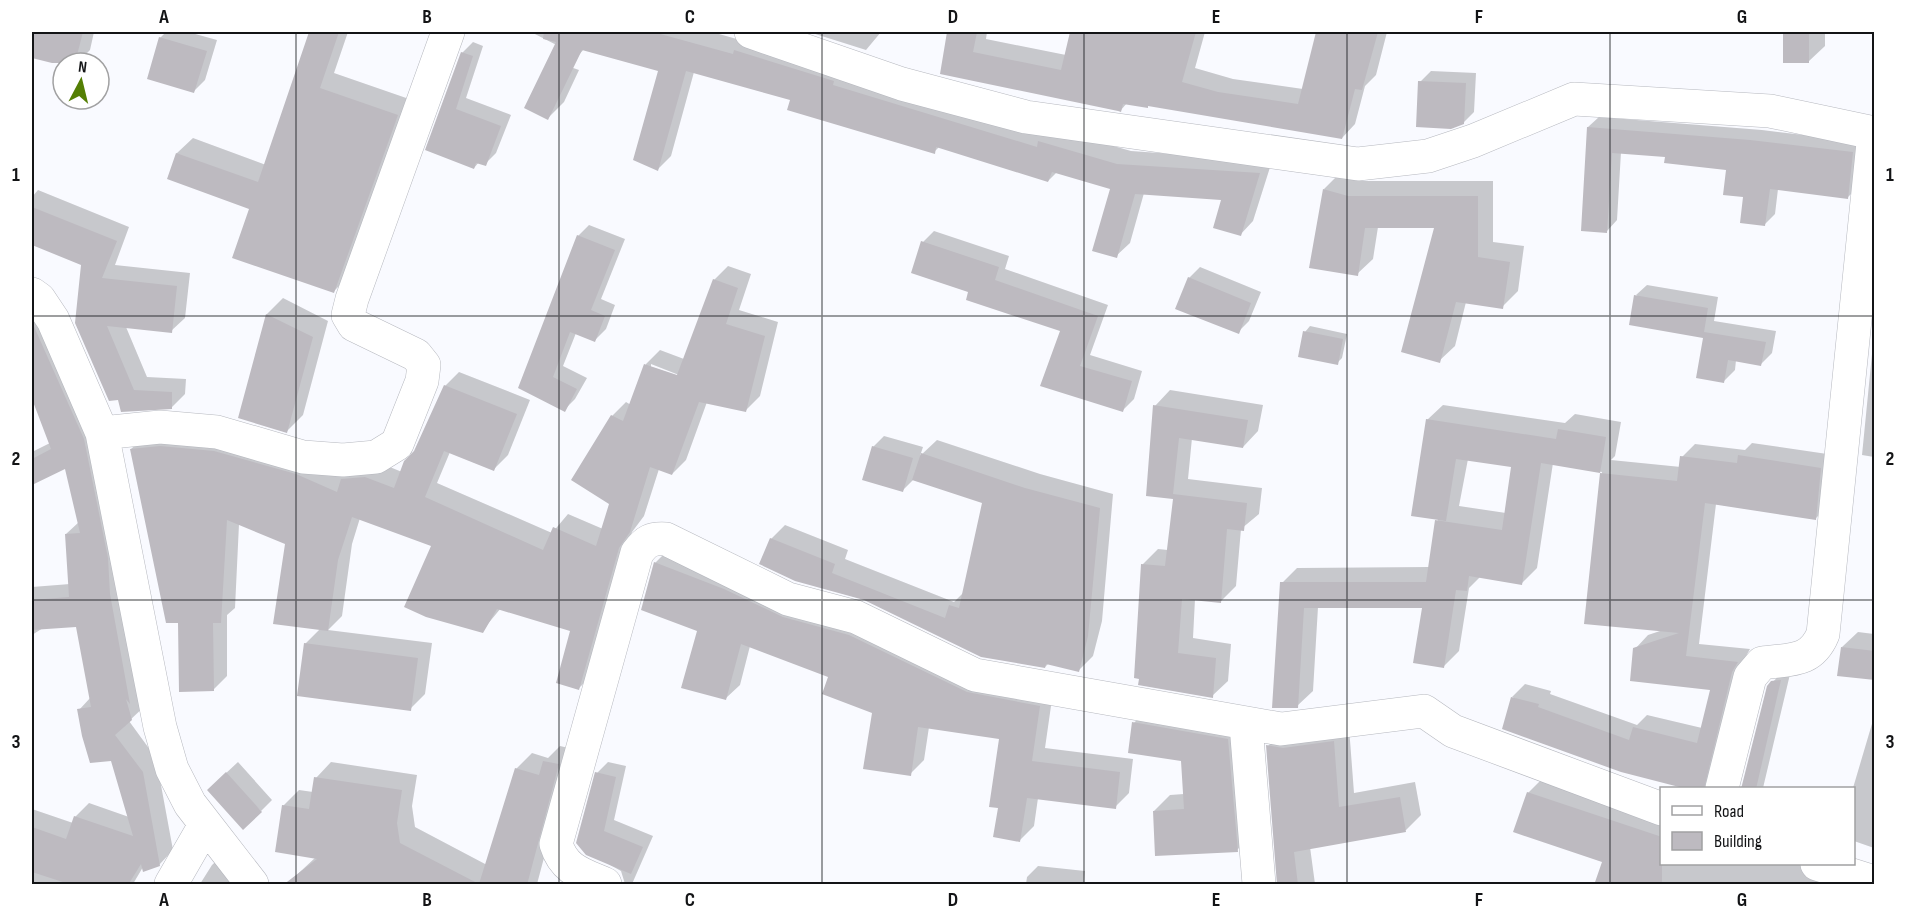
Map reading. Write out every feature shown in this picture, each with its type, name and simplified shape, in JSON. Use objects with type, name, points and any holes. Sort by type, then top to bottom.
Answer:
[{"type":"street","points":[[102,433],[160,427],[218,432],[303,458],[344,460],[376,458],[397,444],[422,381],[424,366],[416,355],[354,325],[348,315],[448,32]]},
{"type":"street","points":[[751,32],[902,84],[1026,117],[1358,164],[1428,156],[1574,99],[1770,111],[1874,133],[1823,634],[1817,648],[1805,657],[1762,663],[1750,677],[1722,787]]},
{"type":"street","points":[[32,294],[39,299],[52,320],[102,433],[160,727],[172,769],[205,825],[252,885]]},
{"type":"street","points":[[605,885],[577,872],[561,860],[556,844],[638,553],[646,541],[654,538],[666,539],[788,599],[856,617],[975,675],[1246,725],[1281,729],[1424,711],[1453,731],[1660,808]]},
{"type":"street","points":[[1246,725],[1259,885]]},
{"type":"street","points":[[171,885],[205,825]]},
{"type":"street","points":[[1819,865],[1858,881]]},
{"type":"building","points":[[32,32],[83,32],[78,51],[51,51],[51,63],[32,58]]},
{"type":"building","points":[[309,32],[339,32],[320,88],[398,115],[334,293],[232,258],[249,209],[167,179],[176,153],[258,182]]},
{"type":"building","points":[[544,32],[653,32],[733,54],[734,50],[834,81],[833,85],[1037,147],[1038,141],[1117,164],[1260,173],[1241,236],[1213,228],[1221,200],[1135,194],[1117,258],[1092,251],[1110,189],[1052,172],[1048,182],[936,147],[935,154],[787,110],[790,100],[686,71],[658,171],[633,160],[658,71],[582,50],[548,120],[524,108],[556,42],[543,39]]},
{"type":"building","points":[[947,32],[977,32],[973,52],[1061,70],[1070,32],[1196,32],[1182,82],[1218,92],[1298,104],[1316,32],[1378,32],[1362,90],[1355,89],[1342,139],[1148,106],[1148,108],[1123,104],[1121,112],[940,74]]},
{"type":"building","points":[[1783,32],[1809,32],[1809,63],[1783,63]]},
{"type":"building","points":[[159,37],[207,51],[194,93],[147,79]]},
{"type":"building","points":[[461,52],[473,56],[456,109],[501,126],[486,166],[476,163],[474,169],[425,150]]},
{"type":"building","points":[[1418,81],[1466,83],[1464,124],[1451,129],[1416,127]]},
{"type":"building","points":[[1587,127],[1750,140],[1853,152],[1848,199],[1770,189],[1765,226],[1740,223],[1743,197],[1723,195],[1726,170],[1664,163],[1665,157],[1612,153],[1607,233],[1581,231]]},
{"type":"building","points":[[1323,189],[1348,196],[1478,196],[1478,257],[1510,262],[1503,309],[1456,302],[1440,363],[1401,352],[1434,228],[1365,228],[1358,276],[1309,268]]},
{"type":"building","points":[[32,207],[117,241],[102,278],[177,286],[172,333],[107,326],[134,390],[172,392],[172,409],[121,412],[118,400],[109,401],[75,323],[81,265],[32,245]]},
{"type":"building","points":[[577,235],[615,250],[591,310],[605,316],[595,342],[570,332],[553,377],[577,389],[565,412],[518,388]]},
{"type":"building","points":[[921,241],[999,267],[995,280],[1098,316],[1080,366],[1132,381],[1123,412],[1040,386],[1060,331],[966,300],[968,292],[911,273]]},
{"type":"building","points":[[1188,277],[1251,303],[1239,334],[1175,309]]},
{"type":"building","points":[[713,279],[738,288],[726,324],[765,336],[746,412],[699,402],[672,475],[650,467],[630,532],[619,548],[579,690],[556,683],[570,631],[497,609],[483,633],[426,617],[404,607],[431,546],[352,517],[338,560],[328,631],[273,624],[285,544],[227,520],[221,623],[213,623],[214,691],[179,692],[178,623],[166,623],[130,449],[160,446],[214,451],[296,474],[337,492],[341,479],[365,477],[394,488],[404,461],[414,451],[444,385],[517,414],[494,471],[444,451],[425,497],[543,550],[553,527],[596,546],[609,504],[571,480],[611,415],[623,421],[644,364],[677,375]]},
{"type":"building","points":[[1634,295],[1708,308],[1704,332],[1766,342],[1761,366],[1728,360],[1724,383],[1696,378],[1703,338],[1629,325]]},
{"type":"building","points":[[266,314],[313,337],[287,433],[238,418]]},
{"type":"building","points":[[32,322],[84,439],[108,558],[110,594],[130,704],[126,699],[132,720],[115,735],[143,772],[160,866],[143,872],[141,864],[128,885],[72,885],[32,872],[32,827],[66,839],[74,816],[133,836],[111,761],[90,763],[82,736],[77,709],[91,707],[76,627],[32,630],[32,600],[69,597],[65,534],[80,533],[65,469],[32,485],[32,459],[51,449],[32,399]]},
{"type":"building","points":[[1303,331],[1343,339],[1338,365],[1298,357]]},
{"type":"building","points":[[1153,405],[1248,420],[1243,448],[1179,438],[1173,494],[1247,503],[1244,531],[1227,529],[1221,603],[1182,599],[1178,653],[1216,658],[1213,698],[1138,685],[1139,679],[1134,678],[1141,564],[1165,566],[1173,499],[1146,496]]},
{"type":"building","points":[[1426,419],[1556,439],[1558,429],[1606,437],[1600,473],[1541,463],[1522,585],[1469,576],[1467,591],[1456,590],[1444,668],[1413,663],[1422,608],[1304,608],[1298,708],[1272,708],[1280,582],[1426,582],[1435,520],[1502,530],[1511,467],[1456,459],[1446,521],[1411,516]]},
{"type":"building","points":[[872,446],[913,458],[903,492],[862,480]]},
{"type":"building","points":[[921,453],[1025,488],[1100,508],[1088,636],[1079,672],[1046,664],[1045,668],[981,657],[864,600],[795,581],[759,564],[770,538],[835,564],[832,573],[945,618],[949,605],[959,608],[982,503],[912,480]]},
{"type":"building","points":[[1738,455],[1821,468],[1816,520],[1705,503],[1686,656],[1738,662],[1732,672],[1704,787],[1679,787],[1621,772],[1502,729],[1511,697],[1539,704],[1538,707],[1629,740],[1633,727],[1697,743],[1710,690],[1630,681],[1633,648],[1679,633],[1584,624],[1600,473],[1677,481],[1680,456],[1737,463]]},
{"type":"building","points":[[654,562],[724,589],[783,617],[849,635],[967,692],[1040,706],[1032,761],[1120,772],[1116,809],[1027,798],[1020,842],[993,837],[998,808],[989,807],[999,739],[918,727],[911,776],[863,769],[872,713],[822,694],[828,677],[741,644],[726,700],[681,688],[697,631],[641,610]]},
{"type":"building","points":[[304,643],[418,658],[411,711],[297,696]]},
{"type":"building","points":[[1841,647],[1875,651],[1875,680],[1837,676]]},
{"type":"building","points":[[1781,680],[1756,787],[1742,787],[1767,686],[1771,681]]},
{"type":"building","points":[[1132,722],[1228,739],[1238,852],[1155,856],[1153,811],[1184,809],[1181,761],[1128,753]]},
{"type":"building","points":[[1334,741],[1339,807],[1400,797],[1406,832],[1294,852],[1298,885],[1277,885],[1266,745],[1283,748]]},
{"type":"building","points":[[543,761],[559,764],[527,885],[283,885],[317,859],[275,852],[282,805],[309,809],[314,777],[402,790],[397,823],[400,843],[479,884],[515,768],[539,775]]},
{"type":"building","points":[[226,772],[262,812],[243,830],[207,790]]},
{"type":"building","points":[[595,772],[616,777],[604,831],[643,847],[631,874],[586,855],[576,843]]},
{"type":"building","points":[[1527,792],[1660,836],[1662,885],[1594,885],[1602,862],[1513,832]]}]
